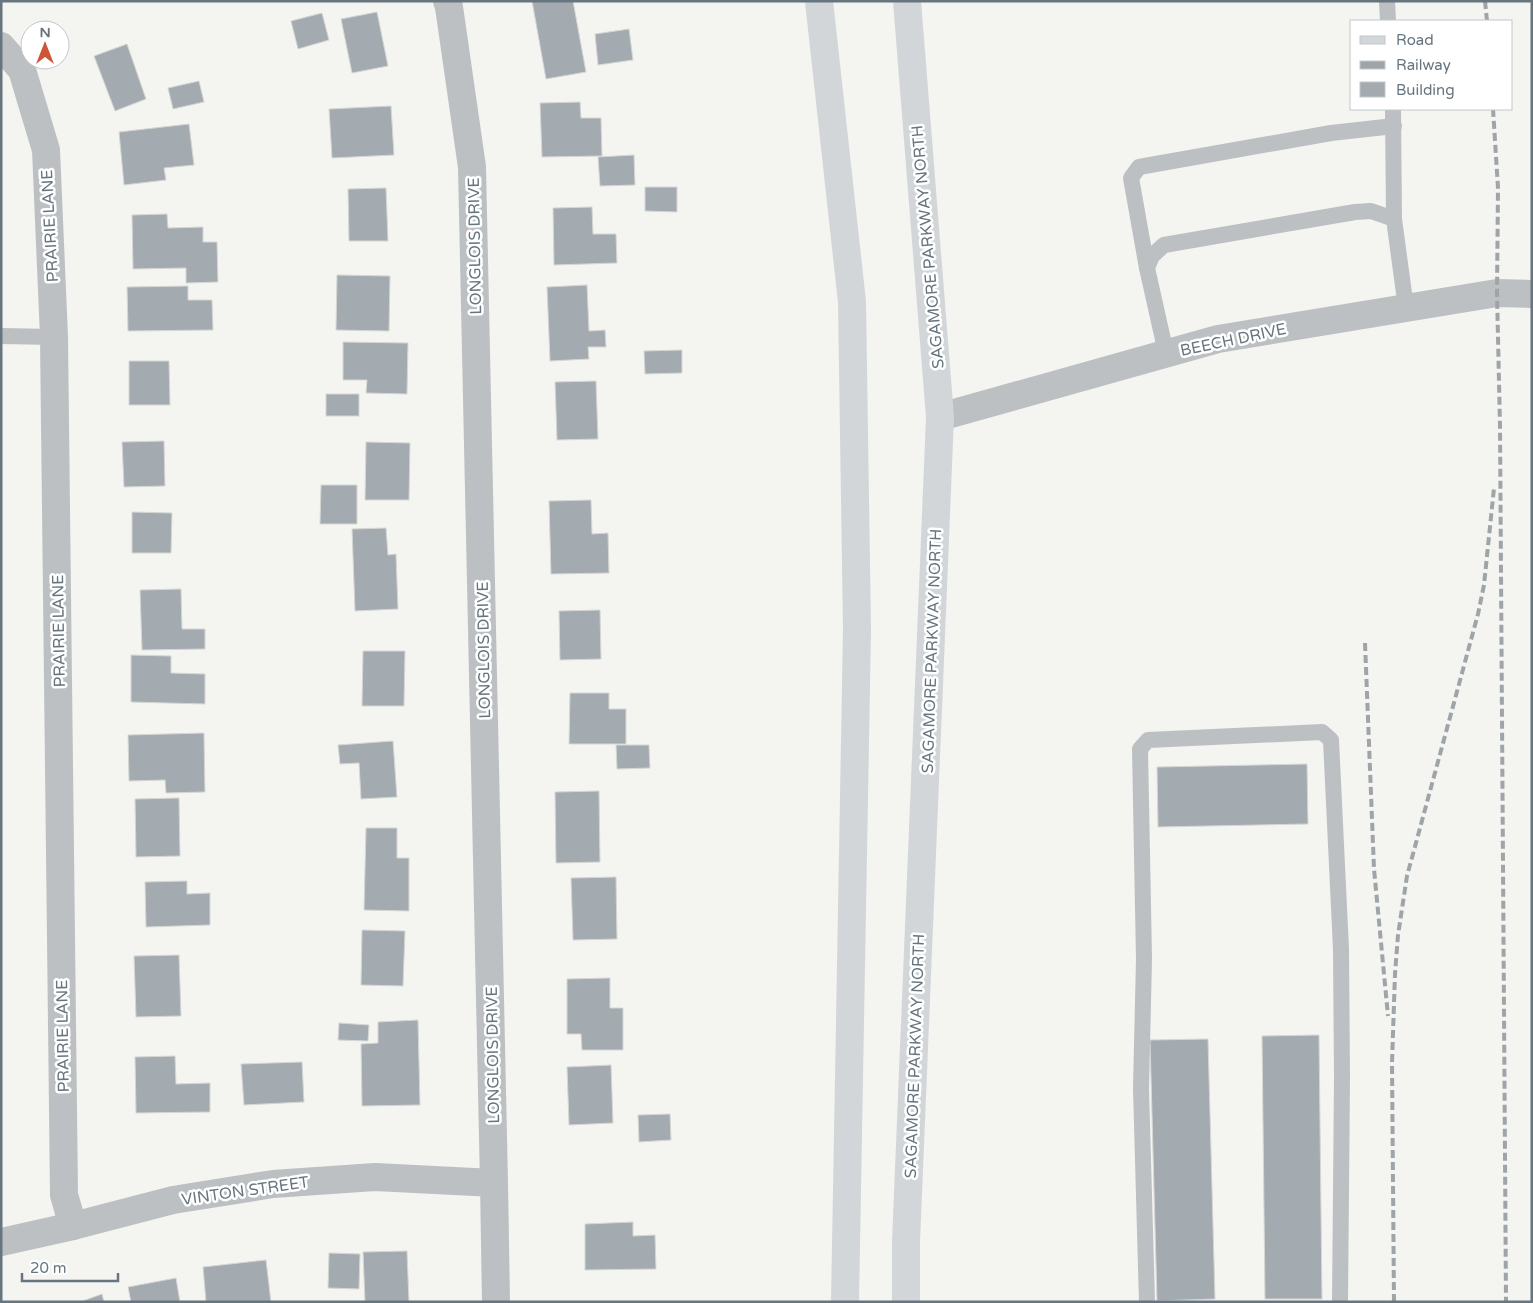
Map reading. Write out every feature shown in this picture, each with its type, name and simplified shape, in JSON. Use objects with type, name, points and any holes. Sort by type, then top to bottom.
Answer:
[{"type":"main road","points":[[819,1],[852,302],[857,629],[845,1302]]},
{"type":"main road","name":"SAGAMORE PARKWAY NORTH","points":[[906,1302],[907,1222],[940,417],[907,1]]},
{"type":"street","name":"LONGLOIS DRIVE","points":[[447,1],[450,7],[472,168],[496,1302]]},
{"type":"street","name":"PRAIRIE LANE","points":[[1,46],[22,70],[46,150],[54,337],[64,1195],[73,1226]]},
{"type":"street","name":"BEECH DRIVE","points":[[940,417],[1218,340],[1497,293],[1532,294]]},
{"type":"street","name":"VINTON STREET","points":[[1,1242],[73,1226],[173,1200],[273,1184],[374,1177],[494,1183]]},
{"type":"lane","points":[[1387,1],[1388,20]]},
{"type":"lane","points":[[1393,110],[1394,219],[1406,308]]},
{"type":"lane","points":[[1166,353],[1147,268],[1131,178],[1139,168],[1331,133],[1394,126]]},
{"type":"lane","points":[[1147,268],[1152,256],[1164,245],[1355,212],[1371,211],[1394,219]]},
{"type":"lane","points":[[1,336],[54,337]]},
{"type":"lane","points":[[1146,1302],[1141,1089],[1144,959],[1140,749],[1148,740],[1322,732],[1331,740],[1341,949],[1340,1302]]},
{"type":"building","points":[[532,1],[573,1],[586,72],[546,79]]},
{"type":"building","points":[[377,12],[388,66],[352,73],[341,19]]},
{"type":"building","points":[[322,13],[329,40],[298,49],[291,21]]},
{"type":"building","points":[[629,29],[633,60],[598,65],[595,34]]},
{"type":"building","points":[[127,44],[146,99],[115,111],[94,56]]},
{"type":"building","points":[[199,81],[204,102],[173,109],[168,88]]},
{"type":"building","points":[[580,102],[581,118],[601,118],[602,156],[542,157],[540,103]]},
{"type":"building","points":[[391,106],[394,155],[332,158],[329,109]]},
{"type":"building","points":[[189,124],[194,165],[164,168],[166,180],[124,185],[119,132]]},
{"type":"building","points":[[634,155],[635,185],[600,186],[598,157]]},
{"type":"building","points":[[645,187],[677,187],[677,212],[645,211]]},
{"type":"building","points":[[386,188],[388,241],[349,241],[348,189]]},
{"type":"building","points":[[592,207],[593,234],[616,234],[617,263],[554,265],[553,208]]},
{"type":"building","points":[[167,214],[168,228],[203,227],[203,242],[217,242],[218,282],[186,283],[186,268],[133,269],[132,215]]},
{"type":"building","points":[[337,275],[390,276],[389,331],[336,330]]},
{"type":"building","points":[[587,285],[589,331],[605,330],[606,347],[588,347],[589,359],[550,361],[547,287]]},
{"type":"building","points":[[188,286],[188,300],[212,300],[213,330],[128,331],[127,287]]},
{"type":"building","points":[[343,342],[408,343],[407,394],[366,393],[367,380],[343,380]]},
{"type":"building","points":[[682,350],[682,373],[645,374],[644,351]]},
{"type":"building","points":[[129,361],[169,361],[170,405],[129,405]]},
{"type":"building","points":[[596,381],[598,439],[557,440],[555,382]]},
{"type":"building","points":[[326,394],[359,394],[359,416],[326,416]]},
{"type":"building","points":[[164,441],[165,486],[124,487],[122,442]]},
{"type":"building","points":[[366,442],[410,443],[409,500],[365,500]]},
{"type":"building","points":[[321,485],[357,485],[357,524],[320,524]]},
{"type":"building","points":[[591,500],[592,534],[608,533],[609,573],[551,574],[549,501]]},
{"type":"building","points":[[132,512],[172,513],[171,553],[132,553]]},
{"type":"building","points":[[386,528],[388,555],[396,554],[398,609],[355,611],[352,529]]},
{"type":"building","points":[[181,589],[182,629],[205,629],[205,649],[142,650],[140,590]]},
{"type":"building","points":[[600,610],[601,659],[560,660],[559,611]]},
{"type":"building","points":[[363,651],[405,651],[404,706],[362,706]]},
{"type":"building","points":[[131,655],[171,656],[171,673],[205,674],[205,704],[131,702]]},
{"type":"building","points":[[570,693],[609,693],[609,709],[626,709],[626,744],[569,744]]},
{"type":"building","points":[[204,733],[205,792],[166,793],[165,780],[129,781],[128,735]]},
{"type":"building","points":[[393,741],[397,797],[361,799],[359,763],[340,764],[338,745]]},
{"type":"building","points":[[616,745],[649,745],[650,768],[617,769]]},
{"type":"building","points":[[1307,764],[1308,824],[1158,827],[1157,767]]},
{"type":"building","points":[[599,791],[600,862],[556,863],[555,792]]},
{"type":"building","points":[[179,798],[180,856],[136,857],[135,799]]},
{"type":"building","points":[[366,828],[397,828],[397,858],[409,858],[409,911],[364,910]]},
{"type":"building","points":[[616,877],[617,939],[573,940],[571,878]]},
{"type":"building","points":[[187,881],[187,894],[210,893],[210,925],[146,927],[145,882]]},
{"type":"building","points":[[362,930],[405,931],[403,986],[361,985]]},
{"type":"building","points":[[179,955],[181,1016],[136,1017],[134,956]]},
{"type":"building","points":[[610,978],[610,1008],[623,1008],[623,1050],[582,1050],[581,1034],[567,1034],[567,979]]},
{"type":"building","points":[[418,1020],[420,1105],[362,1106],[361,1044],[378,1043],[378,1022]]},
{"type":"building","points":[[339,1023],[369,1025],[368,1041],[338,1040]]},
{"type":"building","points":[[1319,1035],[1322,1299],[1265,1299],[1262,1036]]},
{"type":"building","points":[[1208,1039],[1215,1299],[1157,1301],[1150,1040]]},
{"type":"building","points":[[175,1056],[176,1084],[210,1083],[210,1112],[136,1113],[135,1057]]},
{"type":"building","points":[[302,1062],[304,1102],[244,1105],[241,1064]]},
{"type":"building","points":[[611,1065],[613,1123],[569,1125],[567,1067]]},
{"type":"building","points":[[670,1114],[671,1140],[639,1142],[638,1115]]},
{"type":"building","points":[[633,1222],[633,1236],[655,1235],[656,1269],[585,1270],[585,1224]]},
{"type":"building","points":[[407,1251],[409,1302],[365,1302],[363,1252]]},
{"type":"building","points":[[329,1253],[360,1254],[359,1289],[328,1288]]},
{"type":"building","points":[[266,1260],[271,1302],[206,1302],[203,1267]]},
{"type":"building","points":[[176,1278],[180,1302],[131,1302],[128,1287]]},
{"type":"building","points":[[102,1294],[104,1302],[80,1302]]},
{"type":"railway","points":[[1485,1],[1487,20]]},
{"type":"railway","points":[[1493,110],[1498,188],[1497,293],[1500,426],[1506,1302]]},
{"type":"railway","points":[[1394,1302],[1392,1063],[1398,935],[1407,876],[1478,614],[1484,585],[1494,488]]},
{"type":"railway","points":[[1365,643],[1374,869],[1388,1016]]}]
